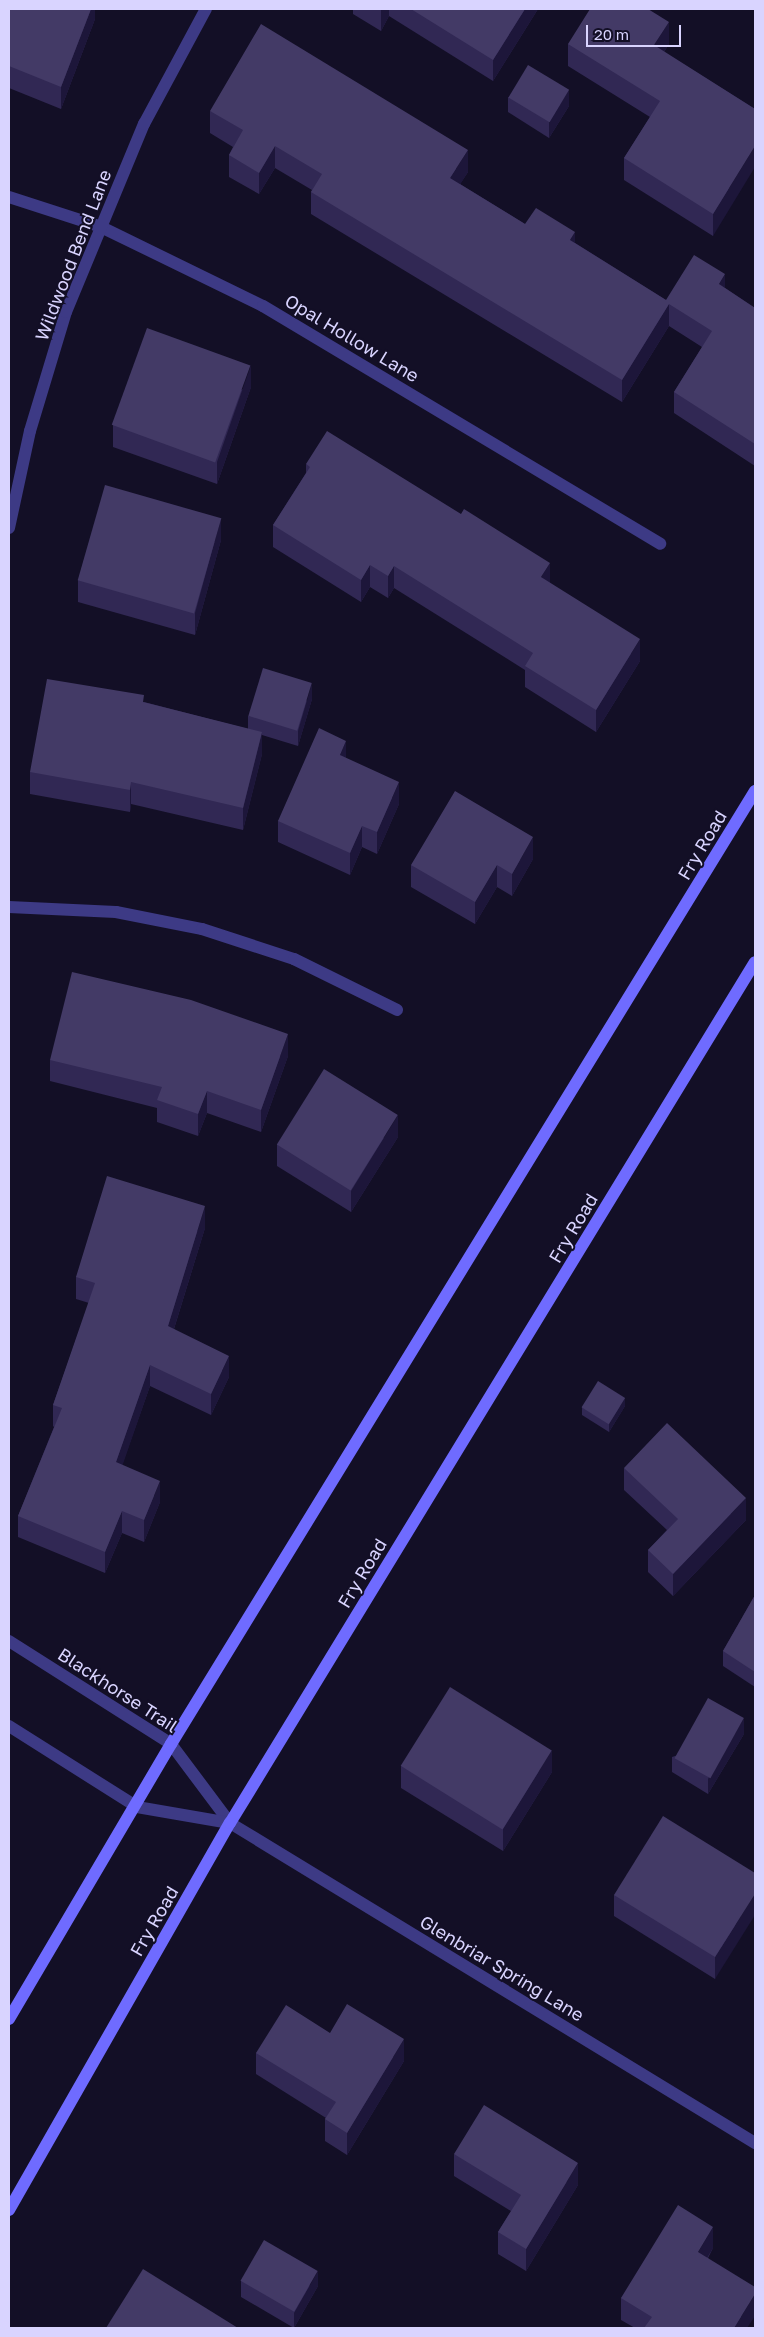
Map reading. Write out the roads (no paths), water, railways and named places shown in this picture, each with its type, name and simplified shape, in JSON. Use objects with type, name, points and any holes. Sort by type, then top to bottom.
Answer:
[{"type":"main road","name":"Fry Road","points":[[9,2019],[137,1807],[171,1744],[755,792]]},
{"type":"main road","name":"Fry Road","points":[[9,2210],[230,1823],[755,962]]},
{"type":"street","name":"Wildwood Bend Lane","points":[[9,528],[30,432],[66,312],[99,226],[144,124],[206,9]]},
{"type":"street","name":"Opal Hollow Lane","points":[[9,197],[99,226],[263,306],[660,544]]},
{"type":"street","points":[[9,907],[116,912],[202,929],[294,959],[397,1010]]},
{"type":"street","name":"Blackhorse Trail","points":[[9,1641],[171,1744],[230,1823]]},
{"type":"street","points":[[9,1726],[137,1807],[230,1823]]},
{"type":"street","name":"Glenbriar Spring Lane","points":[[230,1823],[755,2143]]}]
